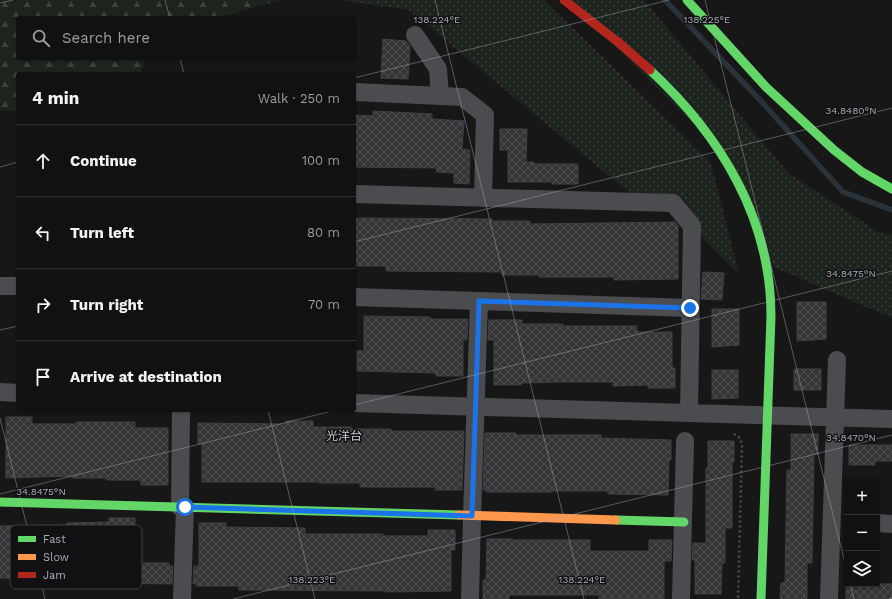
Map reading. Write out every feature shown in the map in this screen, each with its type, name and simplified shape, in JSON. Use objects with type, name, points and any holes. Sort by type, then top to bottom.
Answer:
[{"type":"street","points":[[564,0],[624,48],[668,87],[704,129],[721,154],[745,195],[761,240],[770,288],[768,416],[762,599]]},
{"type":"street","points":[[687,0],[766,87],[834,150],[862,172],[892,188]]},
{"type":"street","points":[[415,36],[438,69],[440,96]]},
{"type":"street","points":[[356,92],[462,97],[485,115],[483,198]]},
{"type":"street","points":[[356,194],[673,203],[692,226],[689,413]]},
{"type":"street","points":[[0,286],[16,286]]},
{"type":"street","points":[[356,297],[690,308]]},
{"type":"street","points":[[470,599],[479,301]]},
{"type":"street","points":[[829,599],[839,522],[836,418],[837,360]]},
{"type":"street","points":[[0,392],[16,392]]},
{"type":"street","points":[[356,403],[892,419]]},
{"type":"street","points":[[181,412],[182,599]]},
{"type":"street","points":[[681,599],[685,441]]},
{"type":"street","points":[[0,502],[684,522]]},
{"type":"street","points":[[880,523],[892,524]]},
{"type":"path","points":[[731,432],[740,438],[742,446],[738,599]]},
{"type":"green space","points":[[0,0],[281,0],[222,16],[16,16],[16,60],[144,60],[142,72],[16,72],[16,111],[0,110]]},
{"type":"green space","points":[[339,0],[544,0],[711,163],[739,274],[700,235],[669,194],[633,196],[409,10]]},
{"type":"green space","points":[[569,0],[644,0],[789,174],[879,232],[892,235],[892,318],[774,267],[717,147]]},
{"type":"building","points":[[383,39],[406,41],[410,46],[408,79],[381,78]]},
{"type":"building","points":[[373,111],[432,114],[432,119],[464,121],[462,149],[470,150],[469,184],[454,183],[454,173],[436,172],[437,168],[356,167],[356,115],[373,116]]},
{"type":"building","points":[[500,129],[527,129],[526,162],[534,162],[534,164],[578,164],[578,184],[552,184],[552,182],[508,182],[508,150],[500,150]]},
{"type":"building","points":[[356,218],[492,219],[492,221],[530,221],[530,224],[675,222],[678,226],[678,279],[614,280],[614,277],[539,277],[539,275],[502,275],[502,272],[386,271],[386,266],[356,266]]},
{"type":"building","points":[[703,272],[724,273],[722,300],[701,299]]},
{"type":"building","points":[[797,302],[826,302],[826,339],[797,341]]},
{"type":"building","points":[[712,309],[739,309],[739,345],[712,347]]},
{"type":"building","points":[[364,316],[468,319],[467,340],[463,340],[463,376],[436,376],[436,373],[357,371],[357,351],[364,351]]},
{"type":"building","points":[[489,320],[522,320],[522,324],[563,324],[563,326],[637,326],[637,332],[672,332],[672,368],[675,368],[675,388],[648,388],[648,385],[613,386],[613,382],[559,382],[521,383],[521,385],[494,385],[494,340],[488,340]]},
{"type":"building","points":[[794,369],[821,369],[821,390],[794,390]]},
{"type":"building","points":[[712,370],[738,370],[738,398],[712,399]]},
{"type":"building","points":[[6,417],[32,417],[32,424],[135,422],[135,428],[168,428],[168,485],[141,485],[141,480],[106,480],[106,478],[72,478],[72,476],[6,478]]},
{"type":"building","points":[[286,421],[313,421],[313,427],[391,429],[391,431],[464,431],[462,490],[435,490],[435,487],[360,487],[360,483],[202,482],[202,444],[198,444],[198,423],[286,424]]},
{"type":"building","points":[[485,433],[516,433],[516,435],[601,435],[601,438],[671,440],[668,495],[608,494],[608,491],[486,492],[486,490],[483,490]]},
{"type":"building","points":[[791,434],[818,434],[818,454],[814,454],[812,563],[807,563],[807,599],[780,599],[781,583],[785,583],[787,470],[791,470]]},
{"type":"building","points":[[708,441],[734,441],[734,462],[732,462],[732,528],[725,528],[725,563],[722,563],[721,594],[695,594],[695,560],[692,560],[693,543],[706,543],[706,468],[708,468]]},
{"type":"building","points":[[849,445],[892,445],[892,461],[875,461],[875,465],[849,465]]},
{"type":"building","points":[[109,518],[135,518],[135,525],[67,525],[67,523],[109,522]]},
{"type":"building","points":[[199,523],[226,523],[226,527],[305,528],[305,534],[383,534],[383,536],[428,536],[428,530],[455,530],[455,550],[451,550],[451,591],[386,592],[239,590],[239,586],[196,586],[196,583],[193,584],[194,566],[199,566]]},
{"type":"building","points":[[0,526],[10,526],[10,578],[0,578]]},
{"type":"building","points":[[487,539],[590,540],[590,551],[649,551],[649,540],[672,540],[671,561],[664,561],[664,599],[599,599],[599,595],[509,595],[509,599],[483,599],[483,580],[486,580]]},
{"type":"building","points":[[142,563],[169,563],[169,566],[173,566],[172,584],[142,584]]},
{"type":"building","points":[[880,584],[892,584],[892,599],[846,599],[846,587],[880,587]]},
{"type":"waterway","points":[[665,0],[761,101],[843,192],[892,210]]},
{"type":"traffic: fast","points":[[687,0],[766,87],[834,150],[862,172],[892,189]]},
{"type":"traffic: fast","points":[[650,70],[675,95],[698,122],[719,151],[737,181],[751,212],[762,245],[769,280],[771,316],[761,599]]},
{"type":"traffic: fast","points":[[0,502],[459,515]]},
{"type":"traffic: fast","points":[[616,520],[684,522]]},
{"type":"traffic: slow","points":[[459,515],[616,520]]},
{"type":"traffic: jam","points":[[564,0],[618,42],[650,70]]},
{"type":"district","name":"光洋台","points":[[344,436]]},
{"type":"route","points":[[185,507],[472,516],[479,301],[690,308]]}]
